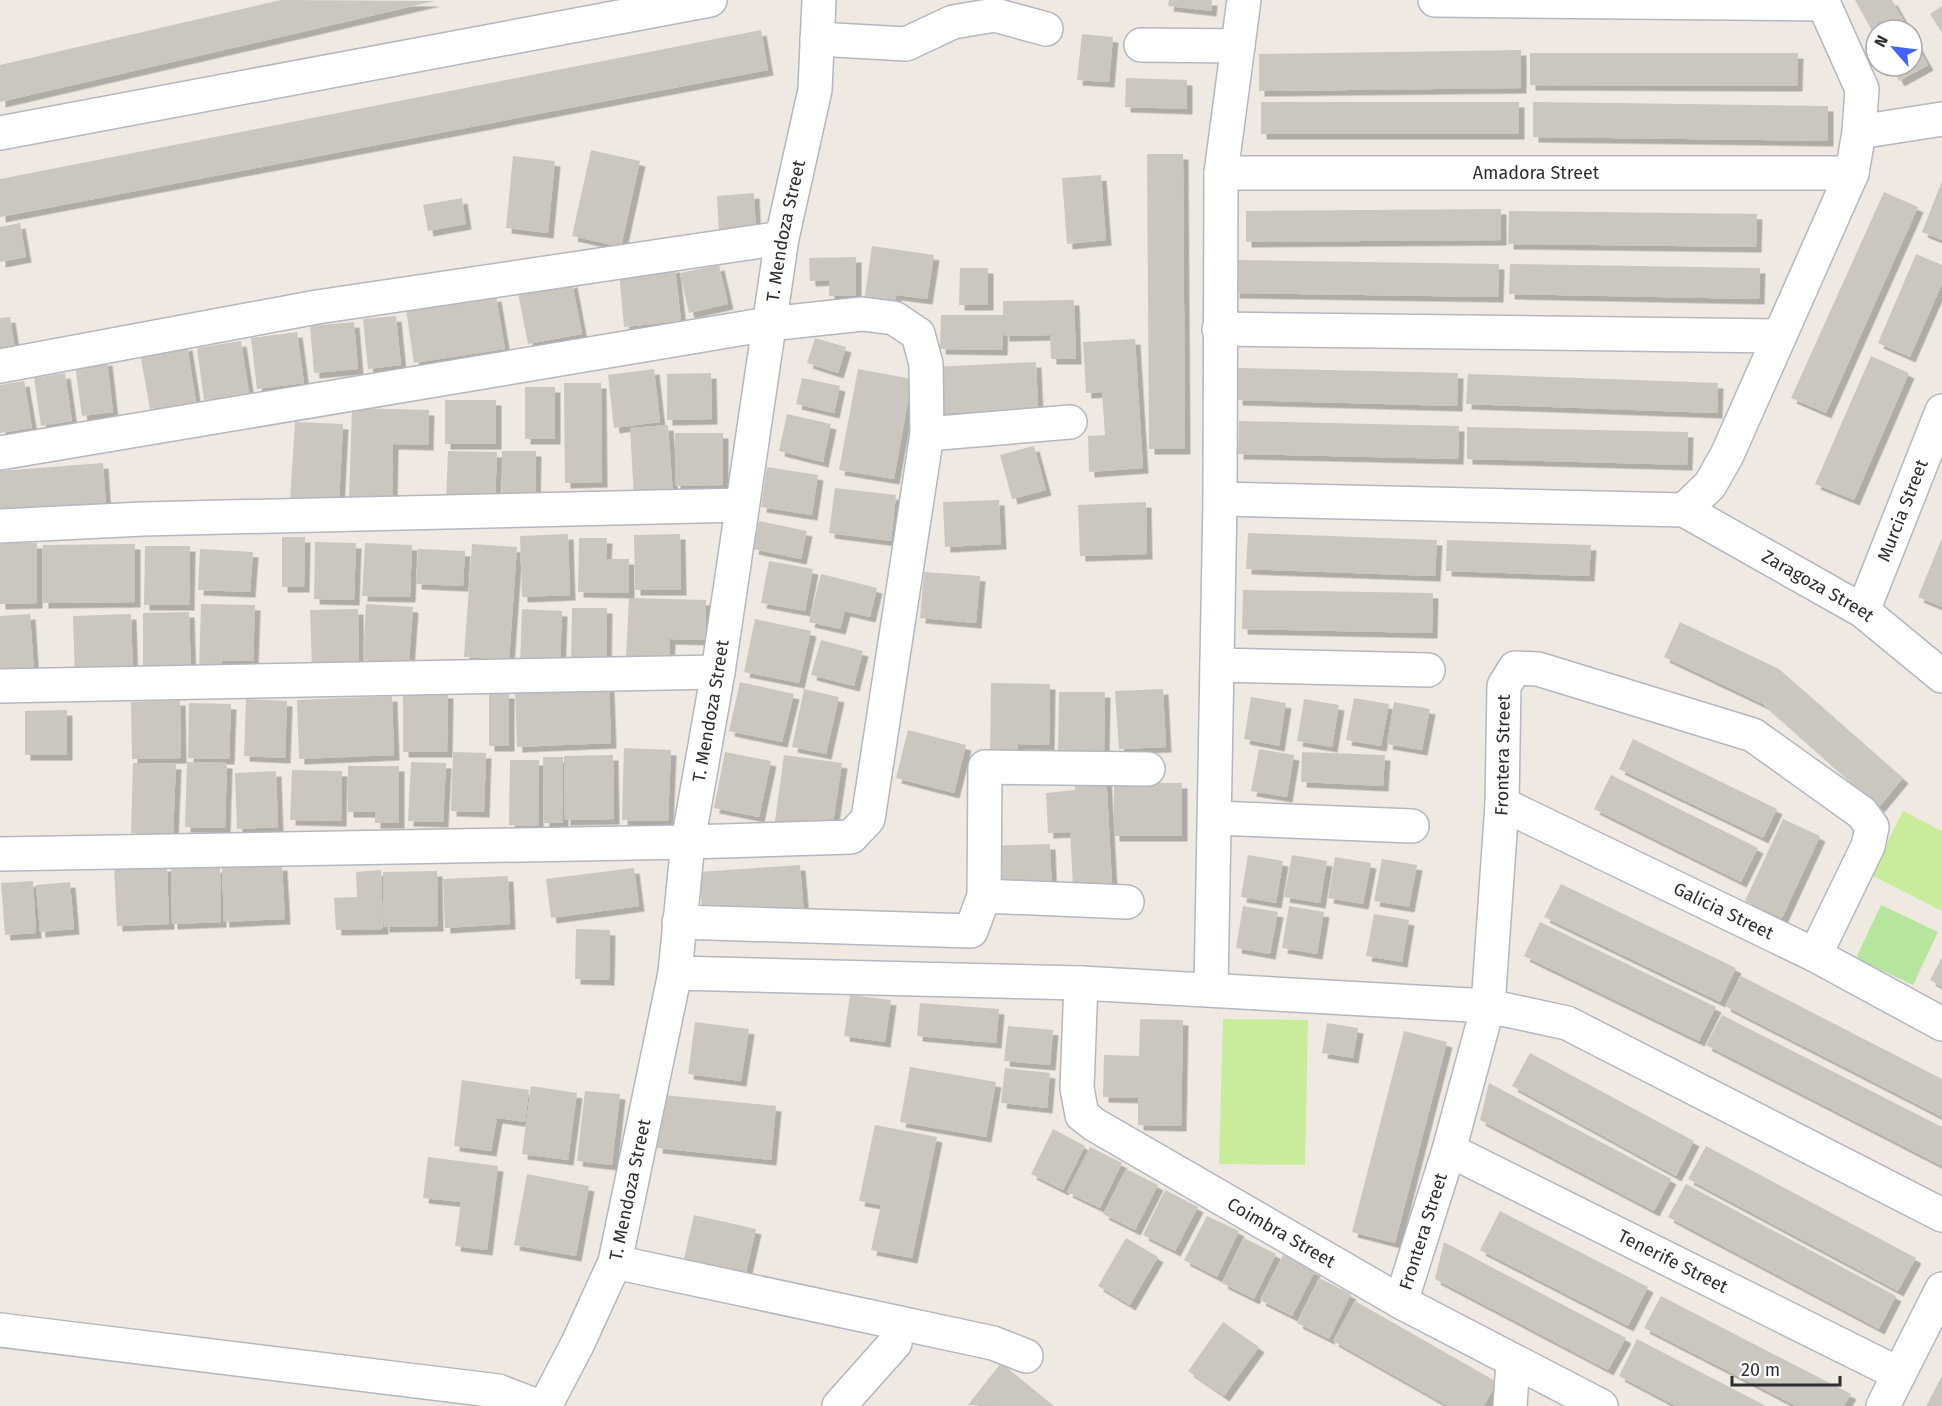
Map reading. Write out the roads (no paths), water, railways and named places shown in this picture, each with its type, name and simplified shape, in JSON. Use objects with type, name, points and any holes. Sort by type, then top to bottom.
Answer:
[{"type":"street","points":[[0,133],[710,0]]},
{"type":"street","name":"T. Mendoza Street","points":[[545,1406],[578,1343],[615,1262],[675,973],[688,842],[718,672],[782,238],[815,90],[819,0]]},
{"type":"street","points":[[1211,989],[1220,499],[1221,173],[1244,0]]},
{"type":"street","points":[[1220,499],[1684,510],[1710,485],[1727,455],[1852,173],[1860,132],[1862,89],[1823,2],[1435,0]]},
{"type":"street","points":[[817,39],[906,44],[953,22],[995,15],[1046,29]]},
{"type":"street","points":[[1141,45],[1238,46]]},
{"type":"street","points":[[1860,132],[1942,119]]},
{"type":"street","name":"Amadora Street","points":[[1221,173],[1852,173]]},
{"type":"street","points":[[0,366],[317,307],[782,238]]},
{"type":"street","points":[[0,453],[769,324],[862,314],[894,318],[918,334],[926,364],[927,434],[868,819],[851,837],[0,854]]},
{"type":"street","points":[[1220,329],[1779,336]]},
{"type":"street","name":"Murcia Street","points":[[1863,611],[1942,411]]},
{"type":"street","points":[[927,434],[1070,422]]},
{"type":"street","points":[[0,526],[143,519],[742,505]]},
{"type":"street","name":"Zaragoza Street","points":[[1684,510],[1863,611],[1942,676]]},
{"type":"street","points":[[1217,665],[1428,670]]},
{"type":"street","name":"Frontera Street","points":[[1401,1302],[1449,1150],[1488,1006],[1502,804],[1504,686],[1515,668],[1538,669],[1753,735],[1862,813],[1872,827],[1868,846],[1815,955]]},
{"type":"street","points":[[0,686],[718,672]]},
{"type":"street","points":[[679,922],[971,932],[984,896],[985,767],[1148,769]]},
{"type":"street","name":"Galicia Street","points":[[1502,804],[1815,955],[1942,1024]]},
{"type":"street","points":[[1215,818],[1412,826]]},
{"type":"street","points":[[984,896],[1127,902]]},
{"type":"street","points":[[675,973],[1081,983],[1488,1006],[1567,1023],[1942,1215]]},
{"type":"street","name":"Coimbra Street","points":[[1081,983],[1077,1088],[1082,1115],[1095,1125],[1401,1302],[1513,1362],[1602,1406]]},
{"type":"street","name":"Tenerife Street","points":[[1449,1150],[1899,1374]]},
{"type":"street","points":[[615,1262],[993,1343],[1026,1356]]},
{"type":"street","points":[[1883,1406],[1942,1289]]},
{"type":"street","points":[[0,1330],[498,1391],[537,1406]]},
{"type":"street","points":[[839,1406],[895,1343]]},
{"type":"street","points":[[1510,1406],[1513,1362]]}]
